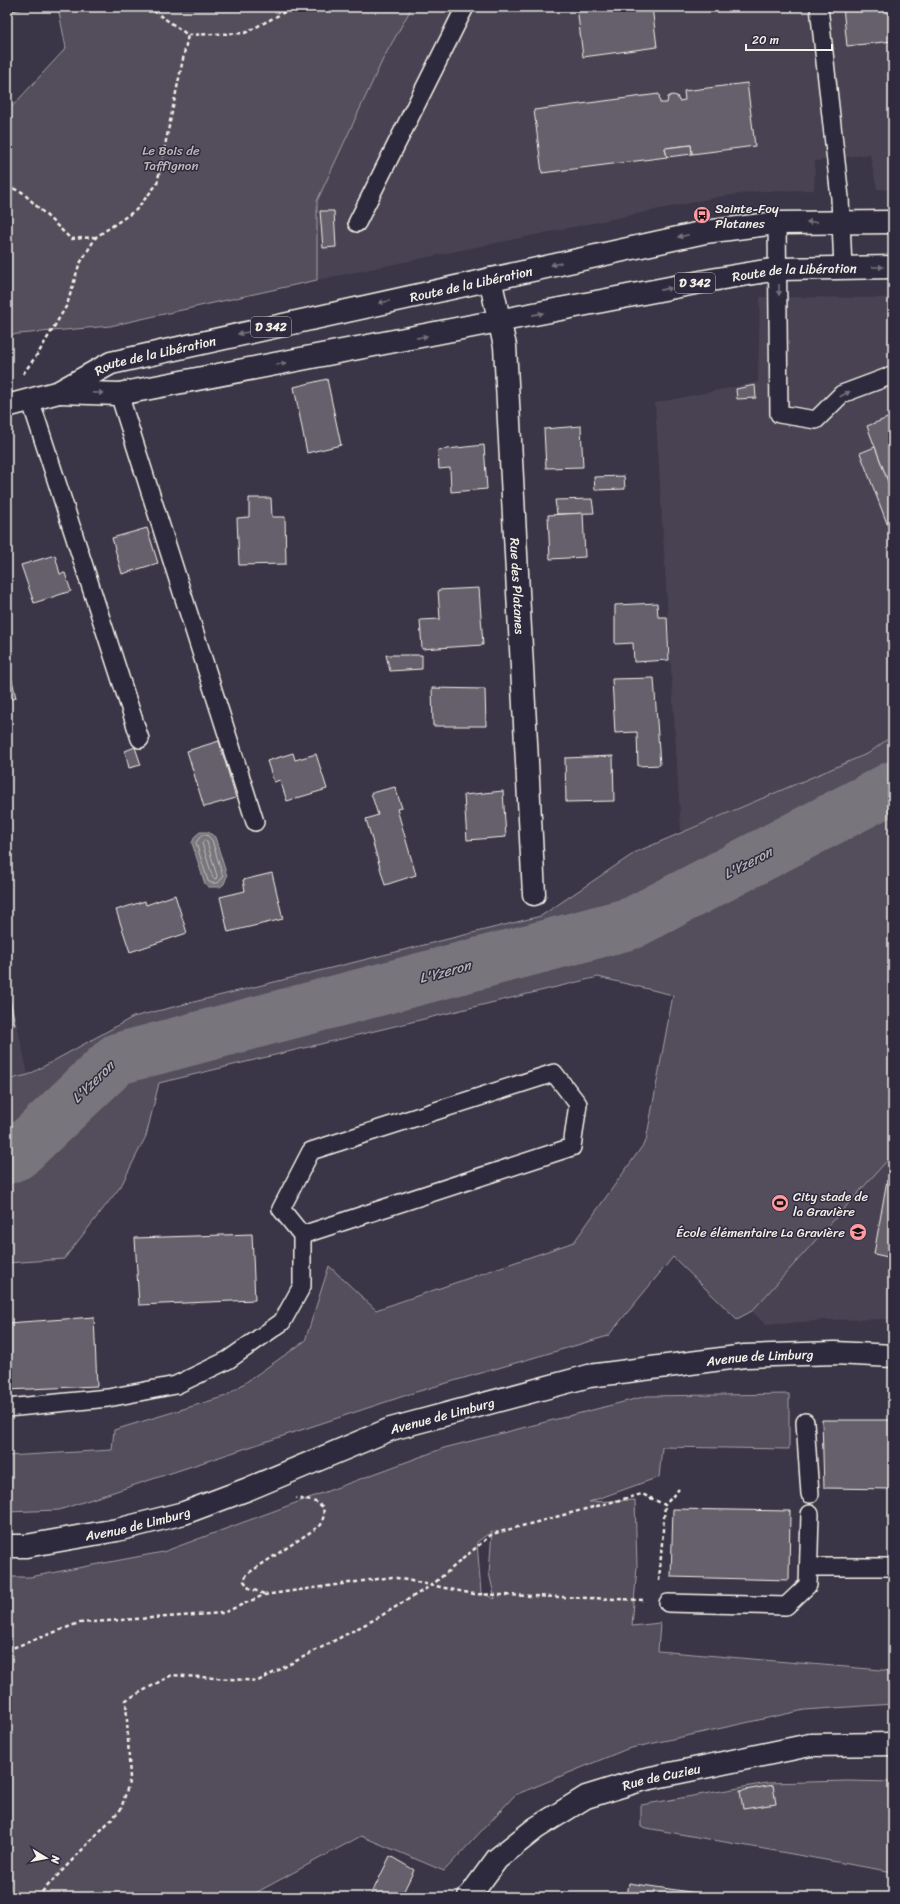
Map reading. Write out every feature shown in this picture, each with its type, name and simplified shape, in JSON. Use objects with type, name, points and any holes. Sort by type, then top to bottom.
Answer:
[{"type":"street","name":"Route de la Libération","points":[[59,392],[111,363],[705,232],[777,223],[893,222]]},
{"type":"street","name":"Route de la Libération","points":[[7,406],[59,392],[119,394],[500,322],[711,280],[778,269],[893,267]]},
{"type":"street","name":"Rue des Platanes","points":[[490,279],[505,346],[534,894]]},
{"type":"street","name":"Avenue de Limburg","points":[[7,1546],[26,1546],[117,1530],[184,1513],[248,1489],[391,1429],[589,1376],[745,1356],[835,1352],[893,1356]]},
{"type":"street","name":"Rue de Cuzieu","points":[[469,1897],[497,1859],[536,1828],[586,1797],[641,1780],[810,1745],[893,1744]]},
{"type":"lane","points":[[357,223],[465,7]]},
{"type":"lane","points":[[819,7],[842,222],[843,268]]},
{"type":"lane","points":[[777,223],[779,414],[816,420],[842,394],[893,375]]},
{"type":"lane","points":[[119,394],[255,822]]},
{"type":"lane","points":[[30,399],[140,739]]},
{"type":"lane","points":[[7,1408],[108,1398],[176,1385],[228,1360],[282,1322],[302,1286],[302,1235],[280,1208],[311,1151],[554,1073],[578,1104],[572,1148],[302,1235]]},
{"type":"lane","points":[[805,1422],[810,1494]]},
{"type":"lane","points":[[663,1602],[786,1606],[808,1585],[810,1514]]},
{"type":"lane","points":[[809,1567],[893,1567]]},
{"type":"path","points":[[148,7],[188,35],[245,33],[294,7]]},
{"type":"path","points":[[21,377],[39,352],[67,305],[79,265],[96,237],[136,210],[157,184],[188,35]]},
{"type":"path","points":[[7,186],[22,192],[71,239],[96,237]]},
{"type":"path","points":[[7,1650],[79,1623],[223,1613],[264,1595],[392,1577],[474,1594],[619,1598],[663,1602],[665,1505],[679,1489]]},
{"type":"path","points":[[37,1897],[121,1810],[130,1779],[126,1700],[172,1675],[258,1681],[379,1617],[432,1585],[492,1534],[642,1494],[665,1505]]},
{"type":"path","points":[[264,1595],[249,1588],[244,1581],[247,1574],[321,1525],[324,1515],[323,1507],[316,1502],[293,1498]]},
{"type":"shaded area","points":[[412,7],[893,7],[893,190],[877,189],[870,154],[815,161],[814,190],[760,191],[718,197],[317,280],[317,201],[383,59]]},
{"type":"shaded area","points":[[760,297],[893,298],[893,735],[869,753],[681,832],[655,403],[758,382]]},
{"type":"shaded area","points":[[7,978],[28,1075],[7,1080]]},
{"type":"shaded area","name":"École élémentaire La Gravière","points":[[893,1154],[893,1319],[825,1320],[766,1325],[752,1311]]},
{"type":"green space","name":"Le Bois de Taffignon","points":[[58,7],[412,7],[383,59],[317,201],[317,280],[110,326],[7,335],[7,112],[66,48]]},
{"type":"green space","points":[[893,735],[893,1154],[752,1311],[737,1319],[673,1257],[608,1336],[416,1392],[59,1510],[7,1512],[7,1456],[112,1450],[114,1430],[226,1396],[305,1341],[329,1266],[376,1310],[574,1242],[646,1141],[673,995],[598,977],[159,1083],[146,1136],[121,1186],[64,1259],[7,1263],[7,1140],[10,1139],[7,1126],[7,1080],[28,1075],[133,1017],[541,916],[636,852],[869,753]]},
{"type":"green space","points":[[789,1394],[789,1449],[662,1447],[659,1477],[589,1502],[635,1500],[637,1567],[632,1626],[660,1623],[658,1651],[893,1671],[893,1704],[804,1710],[627,1749],[515,1795],[444,1871],[361,1836],[248,1897],[7,1897],[7,1577],[30,1577],[163,1552],[444,1448],[647,1396]],"holes":[[[492,1531],[489,1573],[495,1599],[481,1593],[477,1542]]]},
{"type":"green space","points":[[848,1781],[893,1782],[893,1872],[641,1827],[641,1805],[767,1783]]},
{"type":"water","points":[[200,832],[208,832],[215,837],[227,876],[224,884],[220,887],[209,887],[205,884],[192,843],[195,836]]},
{"type":"building","points":[[7,7],[31,7],[7,12]]},
{"type":"building","points":[[577,7],[652,7],[657,47],[583,57]]},
{"type":"building","points":[[843,7],[893,7],[893,41],[847,46]]},
{"type":"building","points":[[747,83],[755,146],[692,154],[691,145],[665,148],[667,157],[542,173],[534,110],[659,94],[660,103],[667,103],[668,97],[672,95],[677,96],[679,101],[685,100],[684,91]]},
{"type":"building","points":[[691,145],[692,154],[667,157],[665,148]]},
{"type":"building","points":[[320,211],[334,211],[336,247],[323,248]]},
{"type":"building","points":[[327,379],[341,445],[307,453],[294,387]]},
{"type":"building","points":[[755,385],[756,398],[737,399],[736,389]]},
{"type":"building","points":[[893,416],[893,495],[867,426]]},
{"type":"building","points":[[581,426],[583,467],[546,468],[544,429]]},
{"type":"building","points":[[484,445],[487,489],[451,492],[450,468],[439,469],[438,450]]},
{"type":"building","points":[[875,447],[893,495],[893,539],[860,453]]},
{"type":"building","points":[[624,476],[625,489],[595,490],[594,477]]},
{"type":"building","points":[[249,498],[271,498],[272,517],[285,517],[286,564],[239,565],[237,518],[249,517]]},
{"type":"building","points":[[592,499],[594,513],[557,514],[555,500]]},
{"type":"building","points":[[583,513],[585,557],[550,559],[548,515]]},
{"type":"building","points":[[147,528],[158,563],[122,574],[112,538]]},
{"type":"building","points":[[55,555],[60,574],[65,573],[71,591],[34,603],[21,565]]},
{"type":"building","points":[[479,588],[483,645],[422,649],[420,620],[440,619],[438,590]]},
{"type":"building","points":[[657,603],[658,617],[667,617],[669,660],[634,662],[633,643],[615,644],[615,605]]},
{"type":"building","points":[[386,655],[422,655],[422,669],[390,671]]},
{"type":"building","points":[[7,657],[16,698],[7,700]]},
{"type":"building","points":[[654,678],[660,765],[638,766],[637,732],[615,733],[612,679]]},
{"type":"building","points":[[432,688],[485,689],[486,726],[433,726]]},
{"type":"building","points":[[219,741],[236,798],[204,807],[187,751]]},
{"type":"building","points":[[135,747],[141,765],[129,768],[125,751]]},
{"type":"building","points":[[293,753],[295,760],[316,754],[327,789],[287,801],[280,780],[274,782],[267,761]]},
{"type":"building","points":[[613,756],[614,801],[566,802],[565,758]]},
{"type":"building","points":[[395,787],[402,808],[397,809],[416,875],[385,885],[366,819],[378,815],[371,793]]},
{"type":"building","points":[[503,791],[506,837],[467,840],[464,795]]},
{"type":"building","points":[[272,873],[283,919],[228,932],[220,897],[245,891],[243,880]]},
{"type":"building","points":[[175,895],[187,933],[130,952],[116,910],[145,901],[146,905]]},
{"type":"building","points":[[10,1000],[15,1025],[7,1027],[7,1001]]},
{"type":"building","points":[[887,1180],[893,1181],[893,1258],[874,1254]]},
{"type":"building","points":[[252,1234],[255,1300],[139,1305],[135,1238]]},
{"type":"building","points":[[94,1317],[97,1386],[7,1390],[7,1323]]},
{"type":"building","points":[[822,1420],[893,1420],[893,1489],[824,1488]]},
{"type":"building","points":[[673,1509],[790,1511],[789,1580],[671,1577]]},
{"type":"building","points":[[773,1785],[776,1804],[743,1809],[740,1791]]},
{"type":"building","points":[[390,1856],[414,1870],[401,1897],[370,1897]]},
{"type":"building","points":[[629,1883],[676,1890],[724,1897],[627,1897]]},
{"type":"waterway","name":"L'Yzeron","points":[[7,1158],[17,1154],[117,1059],[632,923],[893,787]]},
{"type":"place","name":"Sainte-Foy Platanes","points":[[702,215]]},
{"type":"place","name":"City stade de la Gravière","points":[[780,1203]]},
{"type":"place","name":"École élémentaire La Gravière","points":[[858,1232]]}]
